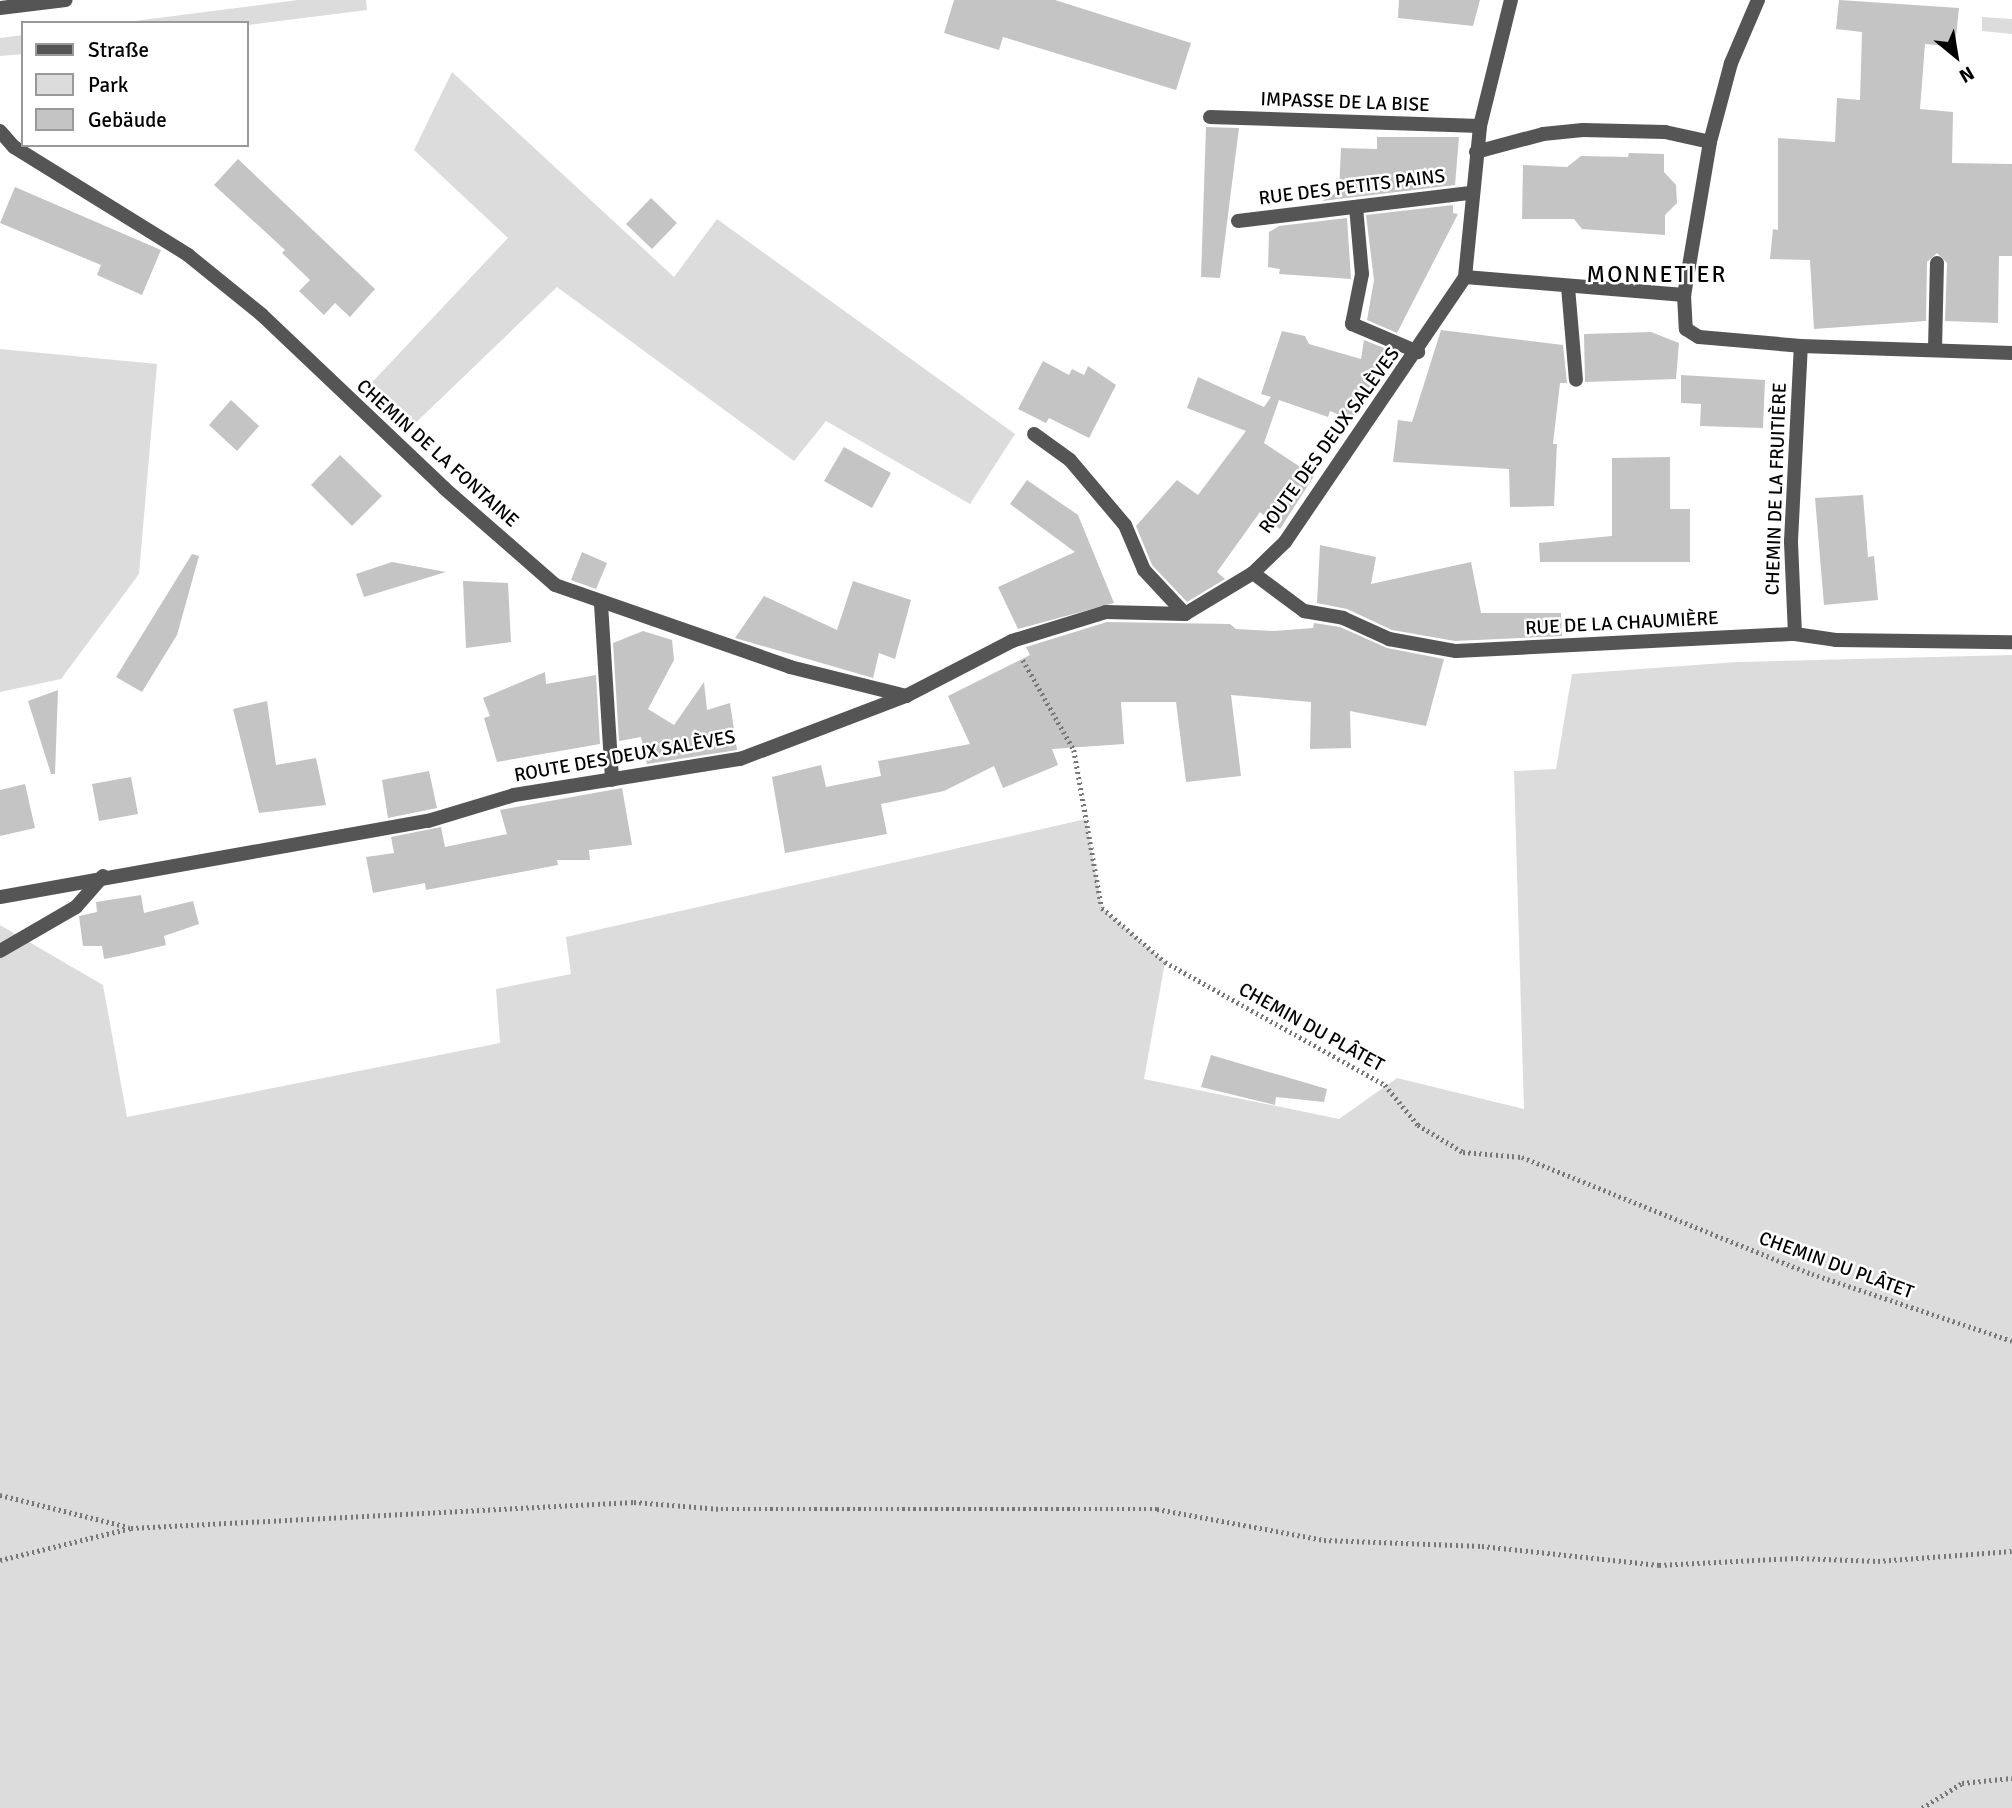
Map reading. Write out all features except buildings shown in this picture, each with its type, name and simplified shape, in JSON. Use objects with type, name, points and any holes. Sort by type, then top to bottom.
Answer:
[{"type":"street","points":[[0,8],[65,0]]},
{"type":"street","name":"ROUTE DES DEUX SALÈVES","points":[[0,897],[103,876],[428,821],[514,794],[740,759],[906,696],[1012,641],[1106,612],[1185,614],[1253,573],[1285,542],[1418,352],[1465,277],[1470,193],[1480,126],[1511,0]]},
{"type":"street","points":[[1758,0],[1731,63],[1710,142],[1684,295],[1686,329],[1699,337],[1801,346],[2012,353]]},
{"type":"street","name":"IMPASSE DE LA BISE","points":[[1210,117],[1480,126]]},
{"type":"street","points":[[1476,152],[1543,134],[1583,130],[1665,132],[1710,142]]},
{"type":"street","name":"CHEMIN DE LA FONTAINE","points":[[0,131],[14,147],[188,255],[262,315],[444,488],[555,585],[601,604],[790,667],[906,696]]},
{"type":"street","name":"RUE DES PETITS PAINS","points":[[1238,221],[1470,193]]},
{"type":"street","points":[[1356,207],[1362,274],[1352,324],[1418,352]]},
{"type":"street","points":[[1935,350],[1937,263]]},
{"type":"street","points":[[1465,277],[1684,295]]},
{"type":"street","points":[[1568,287],[1576,380]]},
{"type":"street","name":"CHEMIN DE LA FRUITIÈRE","points":[[1795,634],[1791,541],[1801,346]]},
{"type":"street","points":[[1034,434],[1070,460],[1125,525],[1144,570],[1185,614]]},
{"type":"street","name":"RUE DE LA CHAUMIÈRE","points":[[1253,573],[1304,611],[1343,618],[1389,639],[1456,651],[1795,634],[1836,640],[2012,642]]},
{"type":"street","points":[[601,604],[612,780]]},
{"type":"street","points":[[0,951],[76,907],[103,876]]},
{"type":"path","name":"CHEMIN DU PLÂTET","points":[[1012,641],[1074,750],[1102,908],[1165,962],[1385,1085],[1418,1125],[1463,1152],[1522,1157],[1812,1274],[2012,1341]]},
{"type":"path","points":[[0,1495],[131,1528]]},
{"type":"path","points":[[0,1560],[131,1528],[634,1502],[721,1509],[1157,1509],[1324,1540],[1482,1545],[1659,1564],[1796,1558],[1878,1560],[2012,1551]]},
{"type":"path","points":[[1923,1808],[1962,1783],[2012,1778]]},
{"type":"green space","points":[[298,0],[366,0],[367,10],[248,25],[248,21],[135,21]]},
{"type":"green space","points":[[1982,17],[2012,19],[2012,34],[1982,31]]},
{"type":"green space","points":[[21,35],[21,54],[0,56],[0,38]]},
{"type":"green space","points":[[452,72],[674,277],[717,219],[1015,434],[970,504],[826,421],[794,461],[557,287],[405,433],[361,394],[508,238],[414,150]]},
{"type":"green space","points":[[0,349],[157,364],[139,574],[61,679],[0,692]]},
{"type":"green space","points":[[2012,655],[2012,1808],[0,1808],[0,925],[103,985],[127,1117],[500,1043],[496,989],[571,974],[566,937],[1086,819],[1102,908],[1165,962],[1144,1079],[1339,1119],[1397,1078],[1524,1109],[1514,771],[1556,769],[1572,674],[1737,662]]},
{"type":"district","name":"MONNETIER","points":[[1657,275]]}]
